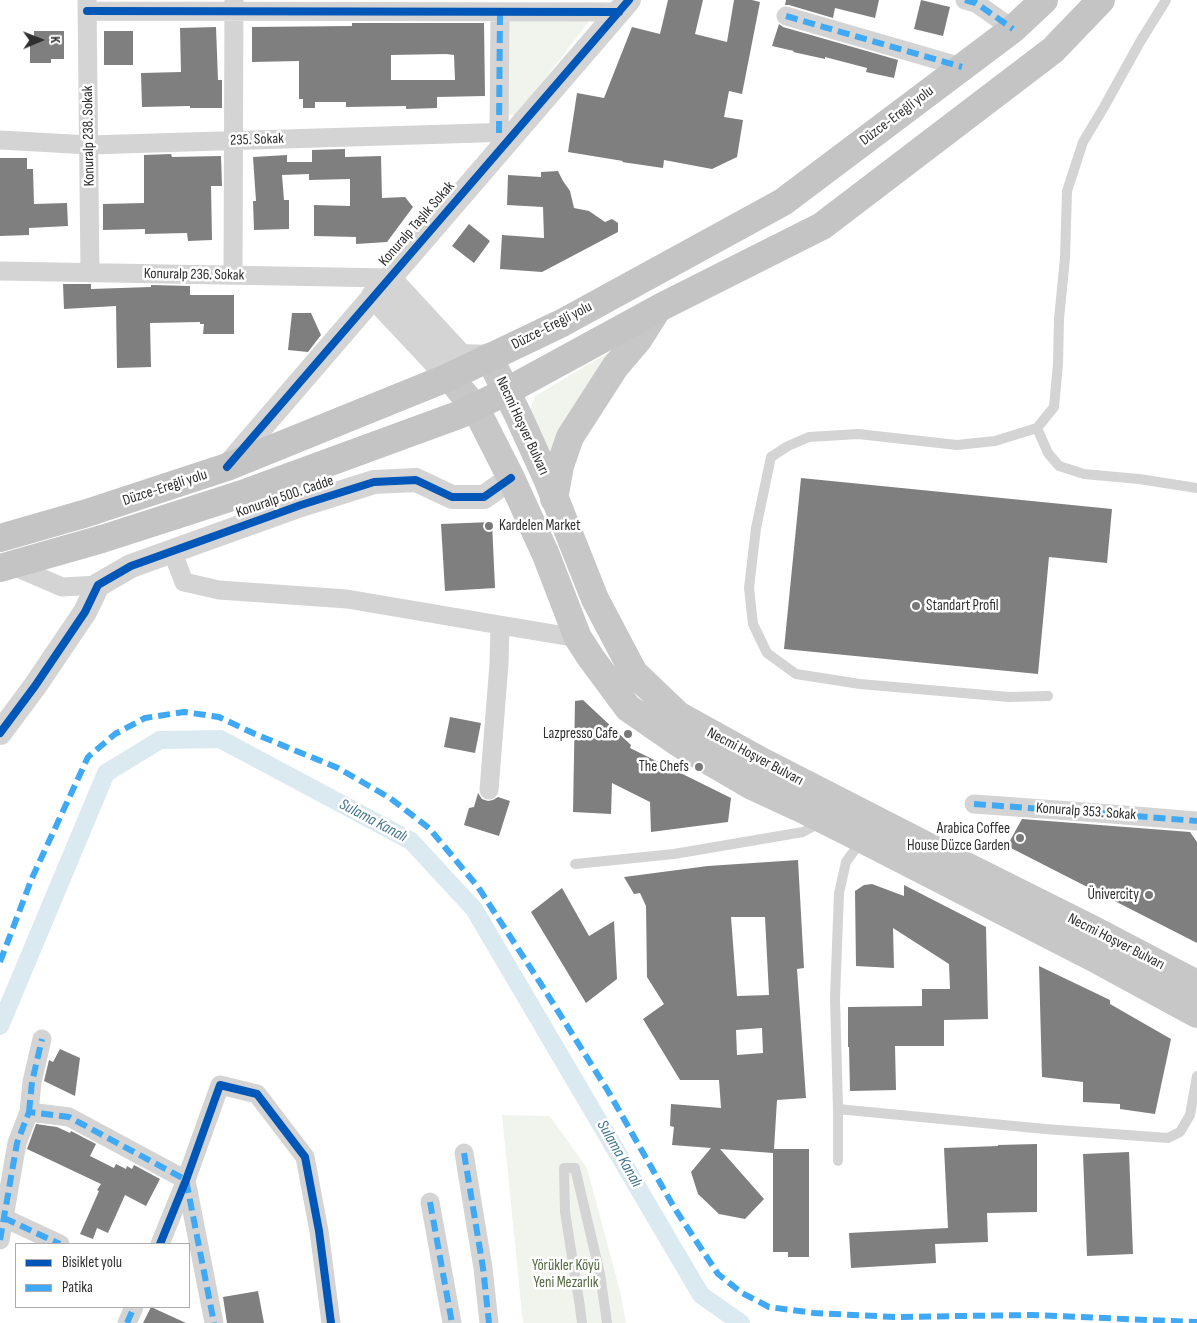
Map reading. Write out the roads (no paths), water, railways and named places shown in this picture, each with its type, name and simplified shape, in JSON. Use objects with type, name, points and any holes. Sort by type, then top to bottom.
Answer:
[{"type":"highway","name":"Düzce-Ereğli yolu","points":[[0,538],[87,513],[227,467],[449,376],[562,323],[783,202],[1013,28],[1044,0]]},
{"type":"highway","name":"Düzce-Ereğli yolu","points":[[11,574],[102,539],[248,492],[461,414],[822,226],[1053,50],[1101,0]]},
{"type":"main road","points":[[554,499],[560,466],[570,437],[615,367],[638,340],[658,310]]},
{"type":"main road","name":"Necmi Hoşver Bulvarı","points":[[489,357],[507,391],[595,599],[634,673],[678,715],[761,761],[1092,928],[1197,984]]},
{"type":"main road","name":"Necmi Hoşver Bulvarı","points":[[449,376],[476,407],[511,478],[546,555],[578,638],[628,708],[680,744],[750,785],[862,839],[1092,957],[1197,1014]]},
{"type":"street","points":[[965,0],[976,3],[1013,28]]},
{"type":"street","points":[[87,6],[234,6],[500,12],[624,6]]},
{"type":"street","name":"Konuralp 238. Sokak","points":[[87,6],[90,273]]},
{"type":"street","points":[[233,275],[234,6]]},
{"type":"street","name":"Konuralp Taşlık Sokak","points":[[227,467],[389,278],[507,133],[624,6]]},
{"type":"street","points":[[500,12],[507,133]]},
{"type":"street","points":[[786,16],[962,67]]},
{"type":"street","name":"235. Sokak","points":[[0,140],[89,145],[507,133]]},
{"type":"street","name":"Konuralp 236. Sokak","points":[[0,271],[389,278]]},
{"type":"street","points":[[389,278],[461,356],[489,357]]},
{"type":"street","points":[[373,296],[449,376]]},
{"type":"street","name":"Konuralp 500. Cadde","points":[[98,585],[131,566],[301,505],[374,482],[416,480],[452,497],[484,497],[511,478]]},
{"type":"street","points":[[172,552],[184,582],[220,590],[347,599],[578,638]]},
{"type":"street","points":[[0,732],[35,686],[85,612],[98,585],[62,587],[11,574]]},
{"type":"street","points":[[489,790],[500,624]]},
{"type":"street","name":"Konuralp 353. Sokak","points":[[974,804],[1197,821]]},
{"type":"street","points":[[0,1240],[17,1144],[30,1112],[32,1082],[42,1039]]},
{"type":"street","points":[[160,1243],[186,1180],[220,1085],[257,1094],[305,1157],[319,1231],[331,1323]]},
{"type":"street","points":[[30,1112],[69,1117],[186,1180]]},
{"type":"street","points":[[464,1154],[483,1268],[489,1323]]},
{"type":"street","points":[[186,1180],[214,1323]]},
{"type":"street","points":[[430,1202],[452,1323]]},
{"type":"street","points":[[4,1218],[58,1243]]},
{"type":"street","points":[[127,1323],[134,1308]]},
{"type":"lane","points":[[1048,696],[1009,696],[860,684],[796,674],[767,653],[753,624],[749,588],[756,528],[771,457],[788,446],[809,437],[858,434],[957,445],[995,441],[1036,428],[1054,407],[1065,258],[1066,191],[1082,142],[1166,0]]},
{"type":"lane","points":[[1036,428],[1048,453],[1059,466],[1084,474],[1139,479],[1197,488]]},
{"type":"lane","points":[[575,864],[674,854],[803,832],[824,820]]},
{"type":"lane","points":[[838,1161],[835,998],[839,893],[846,862],[862,839]]},
{"type":"lane","points":[[838,1109],[1046,1129],[1168,1138],[1180,1132],[1190,1115],[1197,1076]]},
{"type":"lane","points":[[582,1323],[565,1212],[564,1168],[576,1168],[600,1274],[607,1323]]},
{"type":"waterway","name":"Sulama Kanalı","points":[[0,1026],[106,773],[160,740],[220,739],[411,841],[474,909],[701,1295],[741,1323]]},
{"type":"place","name":"Kardelen Market","points":[[489,526]]},
{"type":"place","name":"Standart Profil","points":[[916,606]]},
{"type":"place","name":"Lazpresso Cafe","points":[[628,734]]},
{"type":"place","name":"The Chefs","points":[[699,767]]},
{"type":"place","name":"Arabica Coffee House Düzce Garden","points":[[1020,838]]},
{"type":"place","name":"Ünivercity","points":[[1149,895]]},
{"type":"park label","name":"Yörükler Köyü Yeni Mezarlık","points":[[566,1274]]}]
